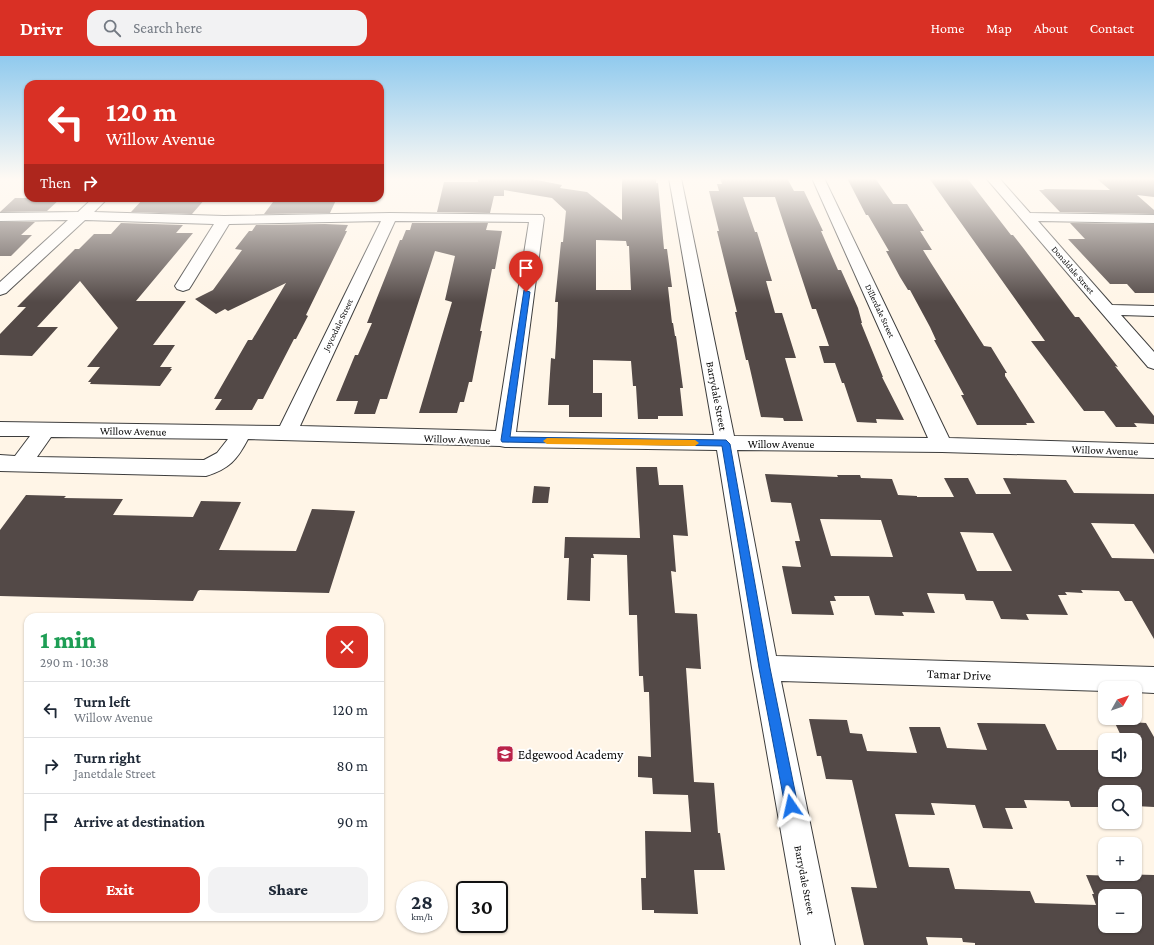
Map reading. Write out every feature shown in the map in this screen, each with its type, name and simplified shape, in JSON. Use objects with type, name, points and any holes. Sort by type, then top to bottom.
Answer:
[{"type":"street","points":[[0,290],[78,219]]},
{"type":"street","points":[[206,219],[252,219]]},
{"type":"street","name":"Joycedale Street","points":[[286,434],[389,219]]},
{"type":"street","points":[[505,440],[537,219]]},
{"type":"street","name":"Barrydale Street","points":[[683,219],[726,444],[765,668],[818,945]]},
{"type":"street","name":"Dillerdale Street","points":[[837,219],[942,445]]},
{"type":"street","name":"Donaldale Street","points":[[1029,219],[1154,363]]},
{"type":"street","points":[[183,286],[224,220]]},
{"type":"street","points":[[1108,310],[1154,311]]},
{"type":"street","name":"Willow Avenue","points":[[0,429],[242,432],[505,440],[726,444],[942,445],[1154,451]]},
{"type":"street","points":[[21,464],[45,430]]},
{"type":"street","points":[[0,464],[206,468],[228,457],[242,432]]},
{"type":"street","name":"Tamar Drive","points":[[765,668],[1154,680]]},
{"type":"building","points":[[565,219],[661,219],[664,249],[667,249],[672,287],[668,287],[672,323],[676,336],[683,388],[680,388],[683,416],[658,416],[658,419],[638,419],[636,386],[633,386],[631,361],[593,360],[593,393],[602,393],[602,417],[569,417],[569,405],[548,405],[551,358],[555,359],[558,302],[555,302],[561,242],[563,242]],"holes":[[[596,240],[626,241],[627,246],[629,246],[631,290],[596,290]]]},
{"type":"building","points":[[716,219],[751,219],[755,232],[757,232],[772,281],[766,281],[775,313],[782,313],[796,358],[785,358],[803,421],[784,421],[783,418],[761,417],[735,312],[737,312],[717,231],[719,231]]},
{"type":"building","points":[[782,219],[818,219],[838,270],[841,270],[858,308],[861,323],[882,377],[904,420],[876,419],[877,423],[857,422],[844,383],[842,383],[835,363],[824,363],[819,346],[829,346],[816,309],[812,309]]},
{"type":"building","points":[[871,219],[917,219],[924,231],[920,231],[932,250],[923,250],[984,346],[991,347],[1007,373],[1005,373],[1005,376],[1035,423],[1026,423],[1027,425],[977,425],[961,395],[964,395],[934,340],[936,340],[930,327],[910,290],[908,290],[900,277],[886,251],[889,251]]},
{"type":"building","points":[[959,219],[999,219],[1024,249],[1075,317],[1079,317],[1118,367],[1115,366],[1154,416],[1154,424],[1134,423],[1137,427],[1116,427],[1104,411],[1084,411],[1031,341],[1045,341]]},
{"type":"building","points":[[0,222],[35,222],[21,235],[32,235],[11,256],[0,256]]},
{"type":"building","points":[[121,223],[183,225],[176,233],[193,233],[136,301],[186,301],[153,345],[175,345],[160,367],[172,367],[170,369],[172,369],[160,386],[90,384],[91,382],[88,382],[100,367],[87,367],[118,328],[80,281],[37,327],[58,327],[32,356],[0,355],[0,334],[26,307],[17,307],[75,249],[79,249],[94,234],[111,234]]},
{"type":"building","points":[[412,223],[488,223],[486,230],[502,231],[495,269],[492,269],[472,382],[469,382],[464,402],[460,402],[457,413],[419,413],[452,302],[445,300],[455,256],[435,251],[387,399],[380,399],[375,414],[354,414],[358,401],[336,401],[355,355],[358,355],[372,323],[367,323],[400,240],[402,240],[406,230],[410,230]]},
{"type":"building","points":[[1070,223],[1154,224],[1154,293],[1135,293],[1127,284],[1110,284],[1068,239],[1085,239]]},
{"type":"building","points":[[256,225],[348,225],[345,231],[347,231],[306,315],[308,316],[296,339],[294,339],[263,399],[258,399],[252,410],[215,410],[222,399],[214,399],[248,340],[252,340],[286,283],[228,311],[225,309],[216,314],[195,299],[213,290],[242,250],[235,249],[249,231],[252,231]]},
{"type":"building","points":[[636,467],[657,467],[659,485],[683,485],[688,536],[673,535],[676,572],[671,571],[675,613],[697,614],[701,669],[686,668],[694,782],[714,783],[718,833],[720,833],[725,870],[694,870],[698,914],[654,913],[654,910],[642,910],[641,878],[646,878],[645,831],[691,832],[688,795],[653,794],[652,778],[638,777],[638,756],[651,757],[649,692],[644,692],[643,676],[639,676],[637,615],[629,615],[627,555],[593,554],[594,558],[591,558],[590,601],[567,600],[569,558],[564,558],[565,537],[640,538]]},
{"type":"building","points":[[765,474],[838,477],[837,475],[860,475],[861,478],[892,479],[898,495],[917,497],[954,497],[944,478],[968,478],[976,494],[1011,494],[1003,478],[1066,480],[1074,493],[1154,494],[1154,554],[1134,524],[1091,523],[1112,558],[1154,559],[1154,639],[1132,601],[1125,601],[1119,591],[1081,590],[1083,593],[1065,592],[1067,595],[1058,595],[1068,615],[1026,614],[1029,620],[1001,619],[993,601],[966,600],[964,594],[927,593],[935,613],[902,612],[904,616],[875,615],[869,596],[834,596],[836,601],[830,601],[834,615],[792,614],[782,566],[801,567],[795,541],[800,541],[791,503],[771,502]],"holes":[[[820,519],[881,520],[893,557],[831,556]],[[960,532],[993,533],[1012,571],[977,571]]]},
{"type":"building","points":[[534,486],[550,487],[548,503],[532,503]]},
{"type":"building","points":[[26,495],[66,496],[64,498],[123,499],[113,515],[193,517],[201,501],[241,502],[219,550],[296,551],[312,509],[355,511],[329,593],[200,590],[193,601],[0,596],[0,530]]},
{"type":"building","points":[[809,719],[847,720],[850,733],[862,734],[867,751],[917,753],[909,727],[940,727],[947,748],[987,750],[977,723],[1045,724],[1057,750],[1098,750],[1098,777],[1142,777],[1142,733],[1120,733],[1116,725],[1142,725],[1142,723],[1146,723],[1154,737],[1154,807],[1142,806],[1142,785],[1098,785],[1098,807],[1071,807],[1069,801],[1024,800],[1027,808],[1005,808],[1013,829],[983,828],[975,805],[931,803],[935,815],[895,814],[909,867],[949,868],[955,889],[1030,891],[1035,903],[1096,905],[1092,894],[1094,894],[1086,875],[1098,875],[1098,881],[1142,881],[1142,875],[1154,875],[1154,945],[975,945],[975,943],[963,942],[962,938],[926,937],[928,945],[864,945],[851,887],[877,888],[852,780],[826,779],[821,756],[817,756]]},
{"type":"slow traffic","points":[[547,441],[695,443]]},
{"type":"place","name":"Edgewood Academy","points":[[505,754]]},
{"type":"route","points":[[526,292],[505,440],[726,444],[765,668],[791,806]]}]
